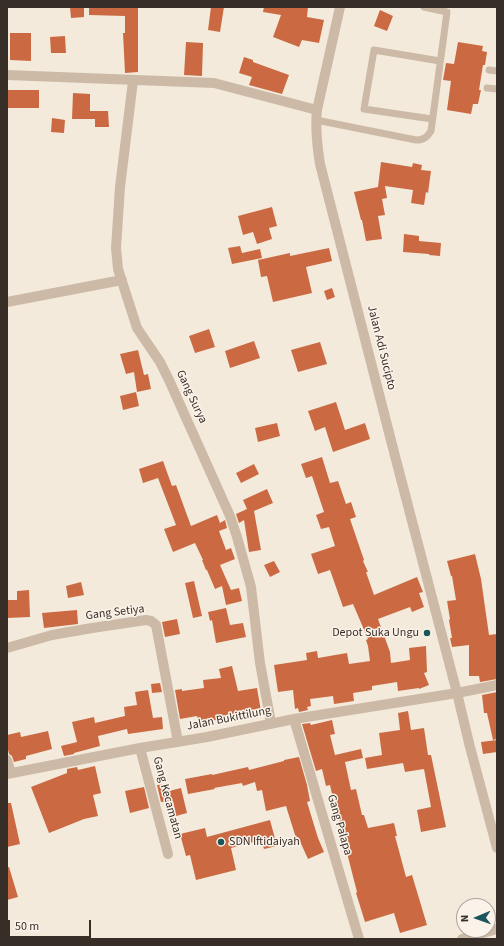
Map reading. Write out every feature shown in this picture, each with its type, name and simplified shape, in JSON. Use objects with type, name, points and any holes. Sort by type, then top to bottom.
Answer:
[{"type":"street","name":"Jalan Adi Sucipto","points":[[340,7],[317,110],[317,144],[320,164],[497,848]]},
{"type":"street","points":[[7,75],[214,83],[317,110]]},
{"type":"street","name":"Gang Surya","points":[[132,81],[120,187],[116,248],[118,269],[138,328],[160,362],[169,380],[230,516],[250,587],[260,663],[271,723]]},
{"type":"street","points":[[7,302],[122,280]]},
{"type":"street","name":"Gang Setiya","points":[[7,648],[59,634],[146,620],[151,621],[156,625],[178,742]]},
{"type":"street","name":"Jalan Bukittilung","points":[[9,774],[140,748],[207,737],[271,723],[457,694],[497,685]]},
{"type":"street","name":"Gang Palapa","points":[[294,719],[359,939]]},
{"type":"street","name":"Gang Kecamatan","points":[[140,748],[168,854]]},
{"type":"street","points":[[7,760],[9,774]]},
{"type":"street","points":[[462,939],[497,929]]},
{"type":"lane","points":[[316,120],[416,140],[423,140],[428,136],[431,131],[448,9],[424,7]]},
{"type":"lane","points":[[432,119],[364,109],[374,50],[440,61]]},
{"type":"lane","points":[[487,88],[497,89]]},
{"type":"building","points":[[70,7],[84,7],[84,17],[71,18]]},
{"type":"building","points":[[89,7],[138,7],[138,72],[125,73],[123,33],[125,33],[125,16],[89,15]]},
{"type":"building","points":[[211,7],[224,7],[220,32],[208,30]]},
{"type":"building","points":[[264,7],[308,7],[307,17],[324,20],[319,43],[302,40],[299,47],[273,37],[281,15],[263,12]]},
{"type":"building","points":[[380,10],[393,16],[387,31],[374,26]]},
{"type":"building","points":[[10,33],[31,33],[31,61],[10,60]]},
{"type":"building","points":[[65,36],[66,53],[51,53],[50,37]]},
{"type":"building","points":[[186,42],[203,43],[202,76],[184,75]]},
{"type":"building","points":[[458,42],[483,46],[482,51],[487,52],[485,65],[483,65],[478,104],[473,104],[471,114],[447,110],[451,81],[443,80],[446,63],[454,64]]},
{"type":"building","points":[[244,57],[253,60],[253,62],[289,75],[282,94],[249,85],[252,77],[239,73]]},
{"type":"building","points":[[7,90],[39,90],[39,108],[7,108]]},
{"type":"building","points":[[73,93],[90,94],[90,111],[108,111],[109,127],[95,127],[95,119],[72,119]]},
{"type":"building","points":[[52,118],[65,120],[64,133],[51,132]]},
{"type":"building","points":[[381,162],[412,167],[413,163],[422,165],[421,170],[431,171],[428,193],[426,192],[424,205],[411,203],[413,190],[385,186],[387,198],[382,199],[385,215],[378,216],[382,239],[366,241],[354,192],[378,187]]},
{"type":"building","points":[[272,207],[277,226],[269,228],[272,239],[257,244],[253,232],[243,235],[238,216]]},
{"type":"building","points":[[404,234],[419,236],[419,241],[441,243],[440,256],[403,252]]},
{"type":"building","points":[[240,246],[242,253],[260,249],[262,258],[232,264],[228,248]]},
{"type":"building","points":[[329,248],[332,261],[306,267],[312,293],[273,302],[267,276],[261,277],[258,260],[290,253],[290,256]]},
{"type":"building","points":[[332,288],[335,297],[327,300],[324,291]]},
{"type":"building","points":[[209,329],[215,347],[195,353],[189,336]]},
{"type":"building","points":[[254,341],[260,358],[230,368],[225,351]]},
{"type":"building","points":[[320,342],[327,364],[298,372],[291,350]]},
{"type":"building","points":[[138,350],[144,375],[148,374],[151,389],[137,392],[134,372],[126,374],[120,354]]},
{"type":"building","points":[[136,392],[139,406],[123,410],[120,396]]},
{"type":"building","points":[[336,402],[345,430],[365,423],[370,439],[333,452],[325,427],[315,431],[308,411]]},
{"type":"building","points":[[277,423],[280,436],[258,442],[255,428]]},
{"type":"building","points":[[322,457],[330,483],[338,481],[346,504],[351,502],[356,517],[350,519],[368,572],[366,572],[374,595],[417,577],[423,592],[419,593],[424,607],[412,612],[410,607],[378,619],[390,652],[391,663],[410,660],[409,648],[426,646],[427,672],[424,673],[429,685],[419,689],[398,691],[397,682],[372,686],[372,690],[353,693],[354,701],[334,704],[333,696],[310,699],[311,706],[307,707],[308,710],[299,712],[298,708],[295,709],[293,690],[278,692],[274,665],[307,660],[306,653],[317,651],[318,658],[347,653],[349,664],[370,661],[366,640],[368,639],[353,604],[343,607],[330,570],[318,574],[311,554],[335,546],[329,527],[321,529],[316,515],[324,512],[312,476],[306,478],[301,464]]},
{"type":"building","points":[[163,461],[172,486],[176,485],[191,526],[217,515],[220,523],[225,520],[227,528],[219,531],[226,550],[231,548],[235,559],[220,565],[231,590],[239,588],[242,601],[226,605],[222,586],[215,589],[195,543],[173,552],[164,529],[176,525],[158,478],[143,483],[139,469]]},
{"type":"building","points":[[254,464],[259,474],[241,483],[236,473]]},
{"type":"building","points":[[267,489],[273,503],[254,511],[261,550],[249,552],[244,520],[239,523],[236,514],[247,509],[243,500]]},
{"type":"building","points":[[475,554],[481,579],[489,635],[497,634],[497,679],[480,682],[479,676],[469,676],[469,645],[452,647],[447,601],[456,600],[452,576],[447,561]]},
{"type":"building","points":[[274,561],[280,572],[270,577],[264,565]]},
{"type":"building","points":[[194,581],[202,616],[193,618],[185,583]]},
{"type":"building","points":[[81,582],[84,595],[68,598],[66,586]]},
{"type":"building","points":[[29,590],[30,617],[7,618],[7,600],[17,600],[17,591]]},
{"type":"building","points":[[226,608],[230,625],[243,623],[246,637],[216,643],[212,620],[210,621],[208,612]]},
{"type":"building","points":[[77,610],[78,624],[44,628],[42,613]]},
{"type":"building","points":[[177,619],[180,634],[165,637],[162,622]]},
{"type":"building","points":[[232,666],[238,691],[257,688],[261,711],[241,714],[241,717],[208,721],[208,723],[199,724],[197,716],[180,719],[175,690],[182,689],[182,691],[204,688],[203,680],[221,678],[219,669]]},
{"type":"building","points":[[160,683],[162,692],[152,693],[151,684]]},
{"type":"building","points":[[148,690],[153,718],[162,717],[163,729],[128,734],[127,729],[98,736],[100,746],[64,756],[61,746],[77,742],[72,722],[94,717],[95,723],[125,716],[124,707],[137,705],[135,692]]},
{"type":"building","points":[[497,692],[497,739],[493,740],[487,713],[484,713],[482,695]]},
{"type":"building","points":[[408,711],[411,730],[424,728],[428,755],[431,755],[446,827],[421,832],[417,810],[431,807],[424,769],[405,772],[403,763],[367,769],[365,758],[382,755],[379,733],[400,730],[398,713]]},
{"type":"building","points":[[332,720],[335,734],[330,735],[335,755],[361,749],[363,758],[345,762],[351,790],[356,789],[362,815],[364,815],[368,828],[394,823],[397,836],[395,836],[406,877],[412,875],[427,925],[400,933],[394,913],[365,922],[356,893],[357,892],[330,785],[326,786],[322,769],[316,771],[302,724],[310,723],[311,725]]},
{"type":"building","points":[[48,731],[52,749],[26,756],[26,759],[14,762],[12,756],[9,754],[7,735],[20,732],[21,737]]},
{"type":"building","points":[[497,740],[497,752],[483,754],[481,742]]},
{"type":"building","points":[[299,757],[310,801],[307,802],[324,852],[308,859],[298,837],[296,838],[286,806],[266,811],[262,790],[257,791],[255,782],[243,786],[242,783],[188,794],[185,779],[248,767],[249,770]]},
{"type":"building","points":[[95,766],[101,793],[93,795],[98,816],[84,819],[49,833],[31,787],[67,773],[67,769],[77,767],[78,770]]},
{"type":"building","points":[[169,784],[169,791],[181,788],[187,813],[176,816],[173,801],[161,802],[157,785]]},
{"type":"building","points":[[144,787],[149,808],[130,813],[125,791]]},
{"type":"building","points":[[7,803],[11,803],[20,844],[7,847]]},
{"type":"building","points":[[270,820],[277,846],[264,849],[261,840],[231,848],[236,870],[196,880],[190,855],[186,856],[180,834],[205,828],[207,837]]},
{"type":"building","points":[[7,867],[9,867],[18,897],[7,900]]},
{"type":"place","name":"Depot Suka Ungu","points":[[427,633]]},
{"type":"place","name":"SDN Iftidaiyah","points":[[221,842]]}]
